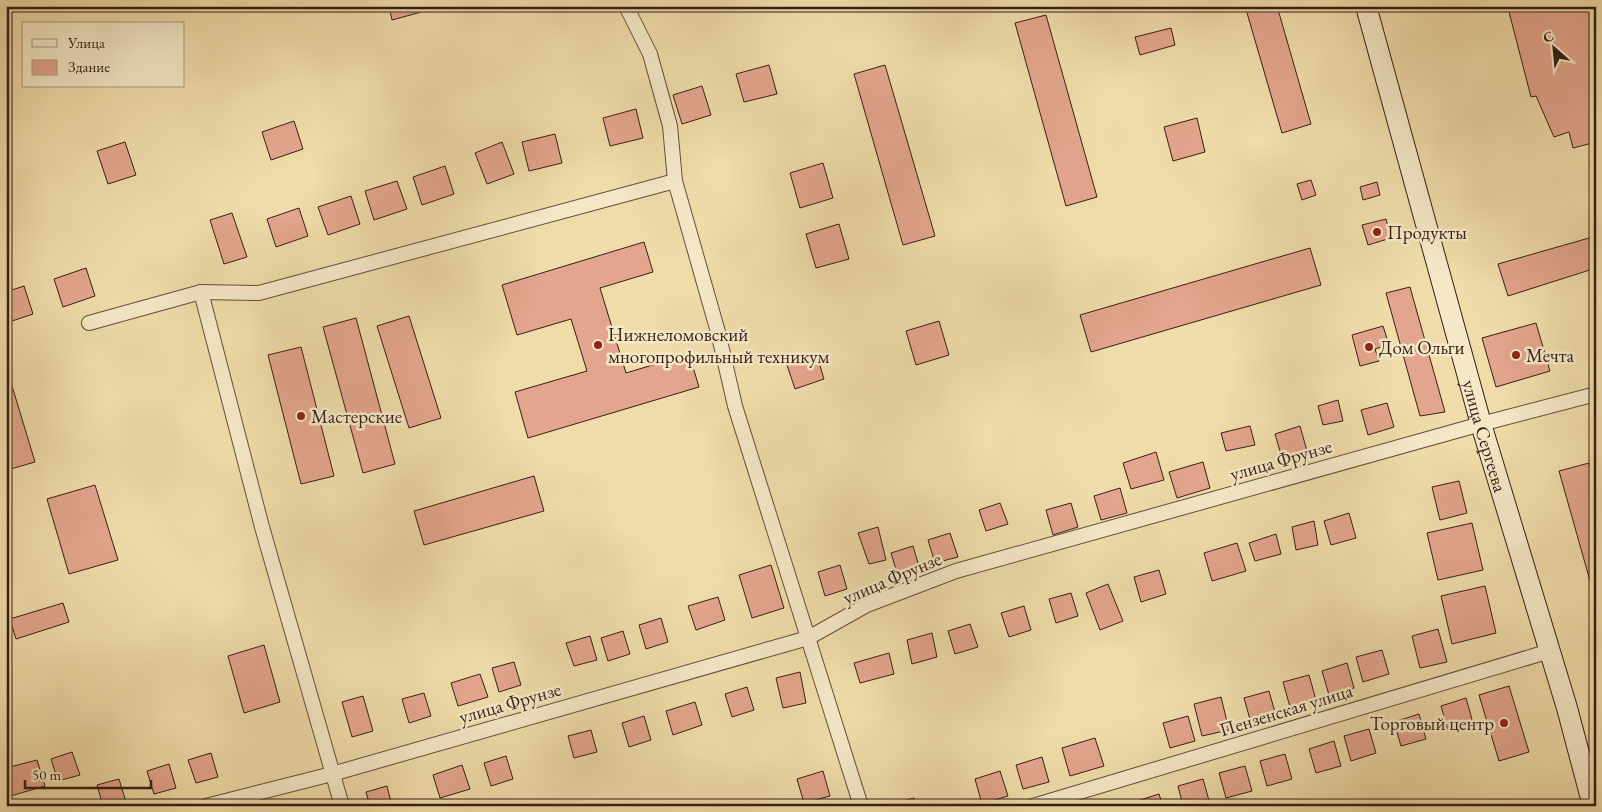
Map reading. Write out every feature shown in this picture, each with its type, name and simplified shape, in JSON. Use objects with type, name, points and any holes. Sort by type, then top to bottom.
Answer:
[{"type":"main road","name":"улица Сергеева","points":[[1366,6],[1481,424],[1550,651],[1593,806]]},
{"type":"street","points":[[626,6],[650,54],[670,126],[675,181],[718,332],[735,406],[861,806]]},
{"type":"street","points":[[89,323],[201,292],[259,293],[675,181]]},
{"type":"street","points":[[201,292],[262,527],[342,806]]},
{"type":"street","name":"улица Фрунзе","points":[[206,806],[332,774],[808,638],[867,605],[956,571],[1481,424],[1596,394]]},
{"type":"street","name":"Пензенская улица","points":[[1033,806],[1550,651]]},
{"type":"building","points":[[389,6],[424,6],[425,11],[392,20]]},
{"type":"building","points":[[799,6],[815,6],[800,11]]},
{"type":"building","points":[[1245,6],[1277,6],[1311,124],[1282,133]]},
{"type":"building","points":[[1512,6],[1596,6],[1596,142],[1573,148],[1569,132],[1554,137],[1536,96],[1531,97],[1508,8]]},
{"type":"building","points":[[1046,15],[1097,197],[1066,206],[1015,23]]},
{"type":"building","points":[[1171,28],[1175,45],[1140,55],[1135,37]]},
{"type":"building","points":[[769,65],[777,94],[744,102],[736,74]]},
{"type":"building","points":[[885,65],[935,236],[903,245],[854,74]]},
{"type":"building","points":[[702,86],[711,115],[682,124],[673,95]]},
{"type":"building","points":[[636,109],[643,138],[610,146],[603,118]]},
{"type":"building","points":[[1197,118],[1205,152],[1173,161],[1164,127]]},
{"type":"building","points":[[294,121],[303,149],[271,160],[262,132]]},
{"type":"building","points":[[555,134],[562,163],[529,171],[522,142]]},
{"type":"building","points":[[125,142],[136,175],[108,184],[97,151]]},
{"type":"building","points":[[502,142],[514,174],[487,184],[475,153]]},
{"type":"building","points":[[823,163],[833,198],[800,208],[790,173]]},
{"type":"building","points":[[445,166],[454,194],[422,205],[413,177]]},
{"type":"building","points":[[1311,180],[1316,195],[1302,200],[1297,184]]},
{"type":"building","points":[[397,181],[407,209],[374,220],[365,191]]},
{"type":"building","points":[[1377,182],[1380,195],[1363,200],[1360,187]]},
{"type":"building","points":[[351,196],[360,224],[328,235],[318,207]]},
{"type":"building","points":[[299,208],[308,236],[276,247],[267,219]]},
{"type":"building","points":[[232,213],[247,257],[224,264],[210,220]]},
{"type":"building","name":"Продукты","points":[[1386,219],[1391,238],[1368,245],[1362,225]]},
{"type":"building","points":[[839,224],[849,259],[816,268],[806,234]]},
{"type":"building","points":[[1596,236],[1596,268],[1508,296],[1498,264]]},
{"type":"building","name":"Нижнеломовский многопрофильный техникум","points":[[644,242],[653,272],[600,288],[626,373],[689,354],[699,387],[528,438],[515,392],[587,371],[571,319],[517,335],[502,285]]},
{"type":"building","points":[[1310,248],[1321,285],[1091,352],[1080,315]]},
{"type":"building","points":[[86,268],[95,296],[63,307],[54,279]]},
{"type":"building","points":[[24,286],[33,314],[6,323],[6,292]]},
{"type":"building","points":[[1410,287],[1445,412],[1420,416],[1386,293]]},
{"type":"building","points":[[409,316],[441,418],[409,428],[377,326]]},
{"type":"building","points":[[356,318],[395,464],[363,473],[323,327]]},
{"type":"building","points":[[939,321],[949,355],[916,365],[906,331]]},
{"type":"building","name":"Мечта","points":[[1536,323],[1550,371],[1496,387],[1482,338]]},
{"type":"building","name":"Дом Ольги","points":[[1383,326],[1389,345],[1375,349],[1379,361],[1360,366],[1352,335]]},
{"type":"building","name":"Мастерские","points":[[301,347],[334,476],[301,484],[268,355]]},
{"type":"building","points":[[817,356],[824,379],[795,389],[787,365]]},
{"type":"building","points":[[9,376],[35,462],[7,470],[6,377]]},
{"type":"building","points":[[1338,400],[1343,421],[1323,425],[1318,406]]},
{"type":"building","points":[[1387,403],[1394,427],[1368,435],[1361,410]]},
{"type":"building","points":[[1250,426],[1255,445],[1226,451],[1221,433]]},
{"type":"building","points":[[1300,426],[1307,451],[1282,458],[1275,434]]},
{"type":"building","points":[[1156,452],[1164,480],[1131,489],[1123,463]]},
{"type":"building","points":[[1203,462],[1210,488],[1177,498],[1169,472]]},
{"type":"building","points":[[1589,463],[1596,486],[1596,602],[1559,471]]},
{"type":"building","points":[[534,476],[544,511],[424,545],[414,511]]},
{"type":"building","points":[[1459,481],[1467,513],[1440,520],[1432,487]]},
{"type":"building","points":[[95,485],[118,560],[69,574],[47,499]]},
{"type":"building","points":[[1120,488],[1127,513],[1101,520],[1094,496]]},
{"type":"building","points":[[1000,503],[1008,524],[986,531],[979,510]]},
{"type":"building","points":[[1071,503],[1078,527],[1053,535],[1046,510]]},
{"type":"building","points":[[1349,513],[1356,538],[1331,545],[1324,521]]},
{"type":"building","points":[[1314,521],[1318,545],[1296,550],[1292,527]]},
{"type":"building","points":[[1472,523],[1483,570],[1438,580],[1427,533]]},
{"type":"building","points":[[878,527],[886,560],[869,564],[858,533]]},
{"type":"building","points":[[950,533],[958,557],[935,563],[928,540]]},
{"type":"building","points":[[1276,534],[1281,554],[1255,561],[1249,543]]},
{"type":"building","points":[[1237,543],[1246,571],[1212,581],[1204,553]]},
{"type":"building","points":[[913,546],[920,570],[898,576],[891,553]]},
{"type":"building","points":[[771,565],[784,608],[752,618],[739,575]]},
{"type":"building","points":[[840,565],[847,589],[825,596],[818,572]]},
{"type":"building","points":[[1159,570],[1166,594],[1141,602],[1134,577]]},
{"type":"building","points":[[1108,584],[1123,621],[1100,630],[1086,593]]},
{"type":"building","points":[[1485,586],[1496,633],[1452,644],[1441,596]]},
{"type":"building","points":[[1071,593],[1078,616],[1056,623],[1049,599]]},
{"type":"building","points":[[718,597],[725,620],[696,630],[688,606]]},
{"type":"building","points":[[63,603],[69,622],[16,639],[10,619]]},
{"type":"building","points":[[1024,606],[1031,630],[1009,637],[1001,613]]},
{"type":"building","points":[[661,618],[668,642],[646,649],[639,625]]},
{"type":"building","points":[[970,624],[978,647],[955,654],[948,631]]},
{"type":"building","points":[[1438,629],[1447,662],[1420,668],[1412,636]]},
{"type":"building","points":[[623,631],[630,654],[608,661],[601,638]]},
{"type":"building","points":[[932,633],[937,657],[912,664],[907,640]]},
{"type":"building","points":[[590,636],[597,660],[574,666],[566,643]]},
{"type":"building","points":[[264,645],[280,702],[244,713],[228,656]]},
{"type":"building","points":[[1382,650],[1389,674],[1363,682],[1356,657]]},
{"type":"building","points":[[889,653],[894,674],[860,683],[854,663]]},
{"type":"building","points":[[514,662],[521,685],[499,692],[492,668]]},
{"type":"building","points":[[1347,663],[1354,688],[1329,695],[1322,671]]},
{"type":"building","points":[[800,672],[806,703],[783,708],[776,678]]},
{"type":"building","points":[[480,674],[488,697],[458,706],[451,683]]},
{"type":"building","points":[[1309,675],[1316,700],[1290,707],[1283,682]]},
{"type":"building","name":"Торговый центр","points":[[1509,686],[1529,752],[1499,761],[1479,695]]},
{"type":"building","points":[[747,687],[754,710],[732,717],[725,694]]},
{"type":"building","points":[[1269,691],[1276,716],[1251,723],[1244,698]]},
{"type":"building","points":[[424,693],[431,716],[409,723],[402,699]]},
{"type":"building","points":[[363,696],[373,731],[352,737],[342,702]]},
{"type":"building","points":[[1221,697],[1229,730],[1202,736],[1194,704]]},
{"type":"building","points":[[1466,698],[1473,723],[1448,731],[1441,706]]},
{"type":"building","points":[[695,702],[702,725],[673,735],[666,711]]},
{"type":"building","points":[[1419,714],[1426,739],[1401,746],[1394,722]]},
{"type":"building","points":[[644,716],[651,740],[629,747],[622,723]]},
{"type":"building","points":[[1188,716],[1195,741],[1170,748],[1163,723]]},
{"type":"building","points":[[1369,729],[1376,753],[1351,761],[1344,736]]},
{"type":"building","points":[[591,730],[597,752],[574,758],[568,736]]},
{"type":"building","points":[[1095,738],[1104,766],[1070,776],[1062,748]]},
{"type":"building","points":[[1334,741],[1341,766],[1316,773],[1309,749]]},
{"type":"building","points":[[72,752],[80,775],[58,781],[51,759]]},
{"type":"building","points":[[211,753],[218,777],[196,783],[188,760]]},
{"type":"building","points":[[1285,754],[1292,779],[1267,786],[1260,761]]},
{"type":"building","points":[[506,756],[513,779],[491,786],[484,763]]},
{"type":"building","points":[[1042,757],[1049,782],[1023,789],[1016,765]]},
{"type":"building","points":[[37,760],[45,786],[7,797],[6,768]]},
{"type":"building","points":[[169,764],[176,788],[154,794],[147,771]]},
{"type":"building","points":[[462,765],[470,789],[440,798],[433,775]]},
{"type":"building","points":[[1245,766],[1252,791],[1226,798],[1219,773]]},
{"type":"building","points":[[823,771],[830,796],[804,803],[797,779]]},
{"type":"building","points":[[1000,771],[1008,796],[982,804],[975,779]]},
{"type":"building","points":[[119,779],[126,802],[114,806],[103,806],[97,785]]},
{"type":"building","points":[[1203,779],[1210,804],[1183,806],[1178,786]]},
{"type":"building","points":[[387,786],[392,806],[370,806],[366,792]]},
{"type":"building","points":[[1159,794],[1163,806],[1135,806],[1134,802]]},
{"type":"building","points":[[914,798],[916,806],[888,805]]},
{"type":"place","name":"Продукты","points":[[1377,232]]},
{"type":"place","name":"Нижнеломовский многопрофильный техникум","points":[[598,345]]},
{"type":"place","name":"Дом Ольги","points":[[1369,347]]},
{"type":"place","name":"Мечта","points":[[1516,355]]},
{"type":"place","name":"Мастерские","points":[[301,416]]},
{"type":"place","name":"Торговый центр","points":[[1504,723]]}]
